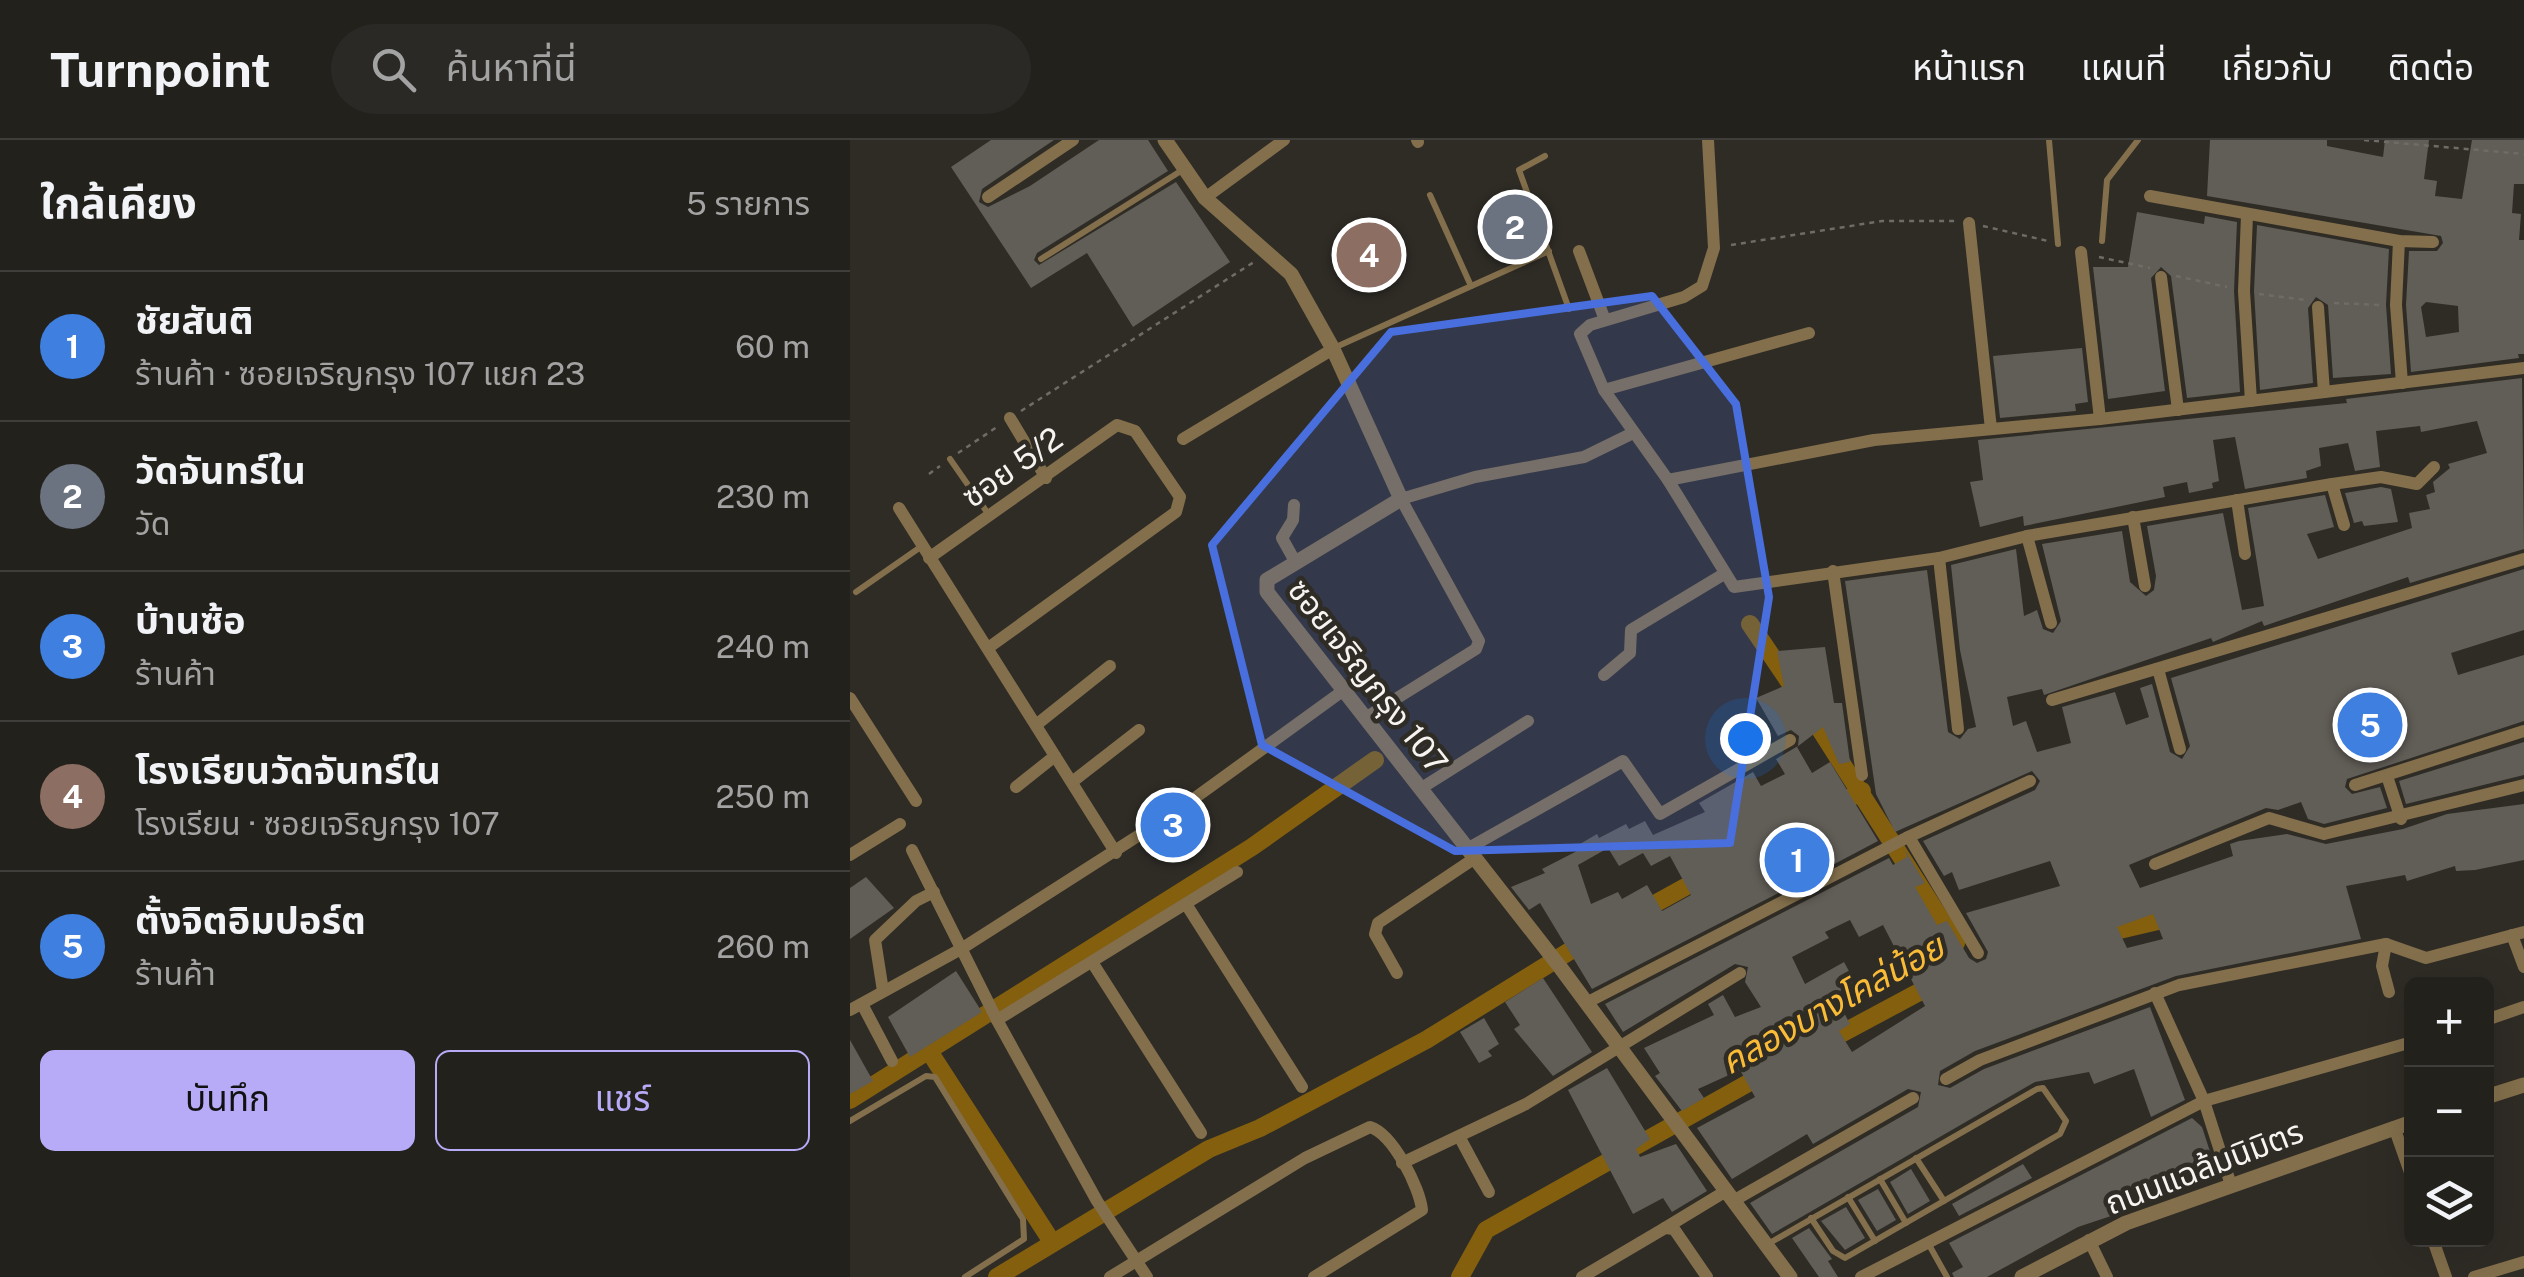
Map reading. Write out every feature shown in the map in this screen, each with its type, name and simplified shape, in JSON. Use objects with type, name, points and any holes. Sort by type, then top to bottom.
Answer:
[{"type":"street","points":[[988,197],[1073,140]]},
{"type":"street","points":[[1165,140],[1204,198],[1290,274],[1333,349],[1401,499],[1462,602],[1479,641],[1476,649],[1365,718]]},
{"type":"street","points":[[1204,198],[1284,140]]},
{"type":"street","points":[[1708,140],[1714,248],[1702,286],[1684,297],[1605,320],[1580,334],[1604,390],[1668,480],[1734,587],[1939,558],[2133,516],[2332,484],[2380,477],[2417,484],[2434,467]]},
{"type":"street","points":[[2150,196],[2400,241],[2433,242]]},
{"type":"street","points":[[2247,215],[2244,291],[2251,401]]},
{"type":"street","points":[[1969,223],[1990,429]]},
{"type":"street","points":[[2400,241],[2396,305],[2402,383]]},
{"type":"street","points":[[1579,251],[1605,320]]},
{"type":"street","points":[[2081,252],[2100,419]]},
{"type":"street","points":[[2163,274],[2178,410]]},
{"type":"street","points":[[2319,304],[2324,392]]},
{"type":"street","points":[[1604,390],[1809,333]]},
{"type":"street","points":[[1183,439],[1333,349]]},
{"type":"street","points":[[1668,480],[1874,440],[2100,419],[2524,368]]},
{"type":"street","points":[[1010,418],[1046,478]]},
{"type":"street","name":"ซอย 5/2","points":[[925,552],[990,517],[1117,424],[1127,425],[1182,504],[988,648]]},
{"type":"street","points":[[1401,499],[1475,477],[1584,457],[1633,433]]},
{"type":"street","points":[[2332,484],[2344,525]]},
{"type":"street","name":"ซอยเจริญกรุง 107","points":[[1401,499],[1267,580],[1267,592],[1555,962],[1787,1276]]},
{"type":"street","points":[[2237,500],[2246,554]]},
{"type":"street","points":[[1294,505],[1292,520],[1282,538],[1296,563]]},
{"type":"street","points":[[899,508],[1116,853]]},
{"type":"street","points":[[2133,516],[2145,586]]},
{"type":"street","points":[[2027,536],[2051,623]]},
{"type":"street","points":[[1939,558],[1958,729]]},
{"type":"street","points":[[2052,700],[2524,560]]},
{"type":"street","points":[[1833,572],[1862,775]]},
{"type":"street","points":[[1604,674],[1630,653],[1631,630],[1724,574]]},
{"type":"street","points":[[1036,724],[1110,666]]},
{"type":"street","points":[[2158,668],[2180,749]]},
{"type":"street","points":[[1192,800],[1344,690]]},
{"type":"street","points":[[850,698],[916,801]]},
{"type":"street","points":[[1420,789],[1528,722]]},
{"type":"street","points":[[1072,782],[1139,730]]},
{"type":"street","points":[[2356,784],[2524,730]]},
{"type":"street","points":[[1397,973],[1375,934],[1378,923],[1471,854],[1623,761],[1660,814],[1790,740]]},
{"type":"street","points":[[1016,786],[1055,756]]},
{"type":"street","points":[[2387,776],[2400,819]]},
{"type":"street","points":[[1586,1003],[1908,838],[2030,781]]},
{"type":"street","points":[[2155,864],[2269,818],[2320,834],[2400,819],[2524,785]]},
{"type":"street","points":[[892,1061],[856,1007],[961,948],[1166,818]]},
{"type":"street","points":[[850,855],[900,824]]},
{"type":"street","points":[[1908,838],[1978,953]]},
{"type":"street","points":[[912,850],[997,1020],[1098,1201],[1147,1277]]},
{"type":"street","points":[[997,1020],[1237,872]]},
{"type":"street","points":[[882,991],[875,940],[916,900],[934,892]]},
{"type":"street","points":[[1186,904],[1302,1087]]},
{"type":"street","points":[[1946,1079],[1980,1060],[2155,994],[2253,969],[2386,944],[2426,958],[2518,934],[2524,967]]},
{"type":"street","points":[[2386,944],[2382,966],[2389,992]]},
{"type":"street","points":[[1092,962],[1201,1133]]},
{"type":"street","points":[[1402,1163],[1526,1104],[1740,973]]},
{"type":"street","points":[[2155,994],[2204,1101],[2231,1185]]},
{"type":"street","points":[[2494,1017],[2524,1008]]},
{"type":"street","points":[[1861,1277],[2204,1101],[2404,1044]]},
{"type":"street","points":[[2494,1095],[2524,1085]]},
{"type":"street","points":[[1582,1277],[1665,1228],[1913,1098]]},
{"type":"street","name":"ถนนแฉล้มนิมิตร","points":[[2022,1277],[2090,1240],[2231,1185],[2404,1125]]},
{"type":"street","points":[[1110,1277],[1305,1158],[1370,1127],[1378,1130],[1402,1163],[1422,1210],[1314,1277]]},
{"type":"street","points":[[2394,1128],[2404,1157]]},
{"type":"street","points":[[1460,1138],[1489,1192]]},
{"type":"street","points":[[1665,1228],[1674,1228],[1707,1277]]},
{"type":"street","points":[[2090,1240],[2107,1277]]},
{"type":"street","points":[[2435,1247],[2446,1277]]},
{"type":"street","points":[[2474,1277],[2524,1262]]},
{"type":"lane","points":[[2048,140],[2058,244]]},
{"type":"lane","points":[[2102,242],[2108,180],[2138,140]]},
{"type":"lane","points":[[1545,156],[1519,170],[1569,309]]},
{"type":"lane","points":[[1041,259],[1184,169]]},
{"type":"lane","points":[[1430,195],[1471,286]]},
{"type":"lane","points":[[1333,349],[1549,251]]},
{"type":"lane","points":[[950,459],[990,517]]},
{"type":"lane","points":[[856,592],[925,552]]},
{"type":"lane","points":[[850,1121],[926,1076],[935,1077],[1023,1219],[1024,1239],[965,1277]]},
{"type":"lane","points":[[1766,1245],[1811,1218],[1880,1178],[2037,1088],[2043,1088],[2066,1121],[2060,1134],[1846,1258],[1838,1256],[1811,1218]]},
{"type":"lane","points":[[1916,1158],[1944,1201]]},
{"type":"lane","points":[[1880,1178],[1906,1222]]},
{"type":"lane","points":[[1848,1197],[1875,1240]]},
{"type":"lane","points":[[1928,1242],[1947,1277]]},
{"type":"path","points":[[2364,140],[2524,154]]},
{"type":"path","points":[[1714,248],[1882,221],[1969,223],[2058,244]]},
{"type":"path","points":[[928,474],[1269,252]]},
{"type":"path","points":[[2081,252],[2163,274],[2319,304],[2396,305]]},
{"type":"highlighted area","points":[[1652,296],[1736,404],[1769,597],[1730,843],[1455,851],[1262,745],[1212,545],[1391,332]]},
{"type":"building","points":[[991,140],[1054,140],[982,189],[979,202],[988,207],[1030,186],[1099,140],[1148,140],[1168,171],[1037,253],[1034,260],[1039,265],[1176,182],[1230,262],[1133,327],[1087,253],[1031,288],[951,167]]},
{"type":"building","points":[[2210,140],[2327,140],[2327,146],[2383,157],[2385,140],[2429,140],[2424,179],[2437,181],[2435,196],[2462,199],[2472,140],[2524,140],[2524,184],[2514,184],[2512,213],[2521,214],[2519,240],[2524,240],[2524,354],[2518,354],[2519,358],[2411,372],[2406,305],[2409,251],[2437,251],[2443,243],[2441,236],[2207,196]],"holes":[[[2426,302],[2458,306],[2459,332],[2426,337],[2421,307]]]},
{"type":"building","points":[[2137,212],[2204,224],[2205,216],[2237,222],[2234,291],[2240,392],[2187,398],[2171,276],[2161,267],[2151,278],[2165,391],[2108,399],[2093,267],[2128,267]]},
{"type":"building","points":[[2257,225],[2389,249],[2386,305],[2391,374],[2333,378],[2328,305],[2316,297],[2308,308],[2313,383],[2260,390],[2254,291]]},
{"type":"building","points":[[2082,348],[2088,402],[2075,404],[2076,411],[2000,418],[1993,356]]},
{"type":"building","points":[[2522,378],[2524,549],[2410,583],[2408,577],[2264,626],[2262,621],[2213,642],[2211,638],[2044,695],[2042,689],[2007,697],[2013,726],[2026,721],[2037,752],[2071,743],[2062,707],[2115,692],[2126,725],[2149,717],[2140,688],[2152,684],[2170,752],[2182,759],[2190,746],[2171,678],[2524,569],[2524,630],[2451,653],[2458,675],[2524,655],[2524,721],[2347,779],[2345,787],[2352,794],[2380,787],[2387,808],[2324,824],[2308,819],[2301,802],[2278,810],[2266,808],[2129,865],[2140,888],[2233,856],[2230,844],[2239,841],[2287,834],[2326,844],[2403,829],[2447,814],[2524,804],[2524,860],[2475,870],[2456,871],[2455,866],[2407,881],[2405,875],[2346,886],[2361,939],[2176,976],[1975,1051],[1940,1071],[1938,1085],[1950,1088],[1984,1069],[2150,1007],[2185,1100],[2151,1117],[2134,1069],[2094,1084],[2089,1072],[2035,1082],[1772,1234],[1750,1203],[1918,1107],[1921,1092],[1908,1089],[1813,1144],[1807,1134],[1732,1179],[1697,1128],[1755,1097],[1740,1070],[1698,1089],[1704,1098],[1682,1111],[1655,1076],[1660,1073],[1644,1048],[1714,1015],[1708,1004],[1723,995],[1735,1017],[1761,1007],[1745,982],[1748,967],[1735,964],[1623,1032],[1605,1004],[1889,858],[1893,865],[1907,857],[1905,850],[1925,883],[1915,887],[1937,925],[1947,921],[1969,958],[1977,963],[1986,959],[1988,952],[1966,913],[2060,886],[2050,861],[1959,890],[1952,872],[1944,876],[1923,841],[2035,790],[2040,781],[2032,771],[1895,832],[1876,794],[1845,581],[1927,570],[1948,732],[1960,739],[1968,729],[1976,727],[1960,650],[1951,565],[2016,549],[2024,616],[2037,610],[2043,629],[2053,633],[2061,621],[2042,544],[2122,531],[2130,582],[2146,596],[2154,590],[2156,576],[2147,526],[2223,513],[2242,610],[2264,606],[2248,508],[2325,495],[2334,527],[2307,534],[2318,559],[2412,528],[2409,513],[2430,509],[2426,495],[2435,492],[2433,482],[2450,468],[2448,464],[2487,453],[2477,421],[2421,432],[2420,426],[2376,431],[2380,467],[2355,471],[2348,443],[2319,448],[2321,466],[2306,471],[2307,478],[2245,489],[2235,437],[2213,440],[2219,481],[2212,483],[2213,488],[2189,493],[2187,482],[2163,487],[2165,497],[2024,526],[2023,516],[1980,527],[1970,482],[1983,480],[1978,440],[2347,403],[2346,399]],"holes":[[[2153,914],[2163,939],[2127,948],[2117,927]],[[1850,920],[1859,937],[1883,925],[1925,1006],[1852,1052],[1839,1031],[1850,1024],[1842,1009],[1863,997],[1844,962],[1805,984],[1792,957],[1829,938],[1825,932]]]},
{"type":"building","points":[[2391,489],[2398,522],[2364,526],[2362,521],[2354,523],[2345,493]]},
{"type":"building","points":[[1825,647],[1834,703],[1842,703],[1850,762],[1839,764],[1823,727],[1797,747],[1812,773],[1830,762],[1878,841],[1825,869],[1819,858],[1793,869],[1800,882],[1592,989],[1540,903],[1529,910],[1511,887],[1545,873],[1542,869],[1577,851],[1575,847],[1597,834],[1599,838],[1626,824],[1629,829],[1645,821],[1653,835],[1705,812],[1699,803],[1753,772],[1761,786],[1785,774],[1776,759],[1798,746],[1799,736],[1791,730],[1778,736],[1756,698],[1784,686],[1777,651]],"holes":[[[1608,848],[1619,866],[1643,853],[1651,866],[1670,856],[1691,895],[1662,911],[1647,885],[1622,899],[1618,892],[1591,904],[1578,865]]]},
{"type":"building","points":[[2524,742],[2524,775],[2406,804],[2399,781]]},
{"type":"building","points":[[866,877],[894,908],[850,939],[850,888]]},
{"type":"building","points":[[956,971],[982,1012],[910,1057],[888,1017]]},
{"type":"building","points":[[1543,978],[1592,1052],[1553,1076],[1514,1029],[1520,1025],[1505,1002]]},
{"type":"building","points":[[1484,1018],[1499,1044],[1488,1051],[1492,1056],[1479,1063],[1460,1032]]},
{"type":"building","points":[[850,1040],[873,1081],[850,1094]]},
{"type":"building","points":[[1607,1068],[1650,1139],[1636,1149],[1640,1157],[1676,1144],[1707,1191],[1672,1212],[1663,1198],[1633,1214],[1568,1090]]},
{"type":"building","points":[[2192,1118],[2202,1127],[2216,1170],[2129,1210],[2078,1227],[1987,1277],[1954,1277],[1952,1273],[1963,1267],[1949,1243]]},
{"type":"building","points":[[2023,1164],[2032,1178],[1959,1216],[1952,1204]]},
{"type":"building","points":[[1911,1169],[1930,1201],[1908,1214],[1890,1182]]},
{"type":"building","points":[[1878,1189],[1896,1220],[1877,1231],[1858,1200]]},
{"type":"building","points":[[1846,1207],[1865,1238],[1845,1250],[1821,1221]]},
{"type":"building","points":[[1809,1228],[1832,1259],[1828,1261],[1838,1277],[1819,1277],[1792,1238]]},
{"type":"waterway","points":[[1750,624],[1792,686]]},
{"type":"waterway","points":[[1809,712],[1956,943]]},
{"type":"waterway","points":[[850,1100],[1252,847],[1375,760]]},
{"type":"waterway","points":[[1833,807],[1862,791]]},
{"type":"waterway","points":[[1640,912],[1705,876]]},
{"type":"waterway","name":"คลองบางโคล่น้อย","points":[[2098,935],[2175,917]]},
{"type":"waterway","points":[[997,1277],[1209,1149],[1260,1128],[1426,1040],[1586,941]]},
{"type":"waterway","name":"คลองบางโคล่น้อย","points":[[1822,1044],[1936,983]]},
{"type":"waterway","points":[[929,1051],[1052,1242]]},
{"type":"waterway","name":"คลองบางโคล่น้อย","points":[[1460,1277],[1486,1230],[1768,1072]]},
{"type":"place","name":"วัดจันทร์ใน","points":[[1515,227]]},
{"type":"place","name":"โรงเรียนวัดจันทร์ใน","points":[[1369,255]]},
{"type":"place","name":"ตั้งจิตอิมปอร์ต","points":[[2370,725]]},
{"type":"place","name":"บ้านซ้อ","points":[[1173,825]]},
{"type":"place","name":"ชัยสันติ","points":[[1797,860]]}]
